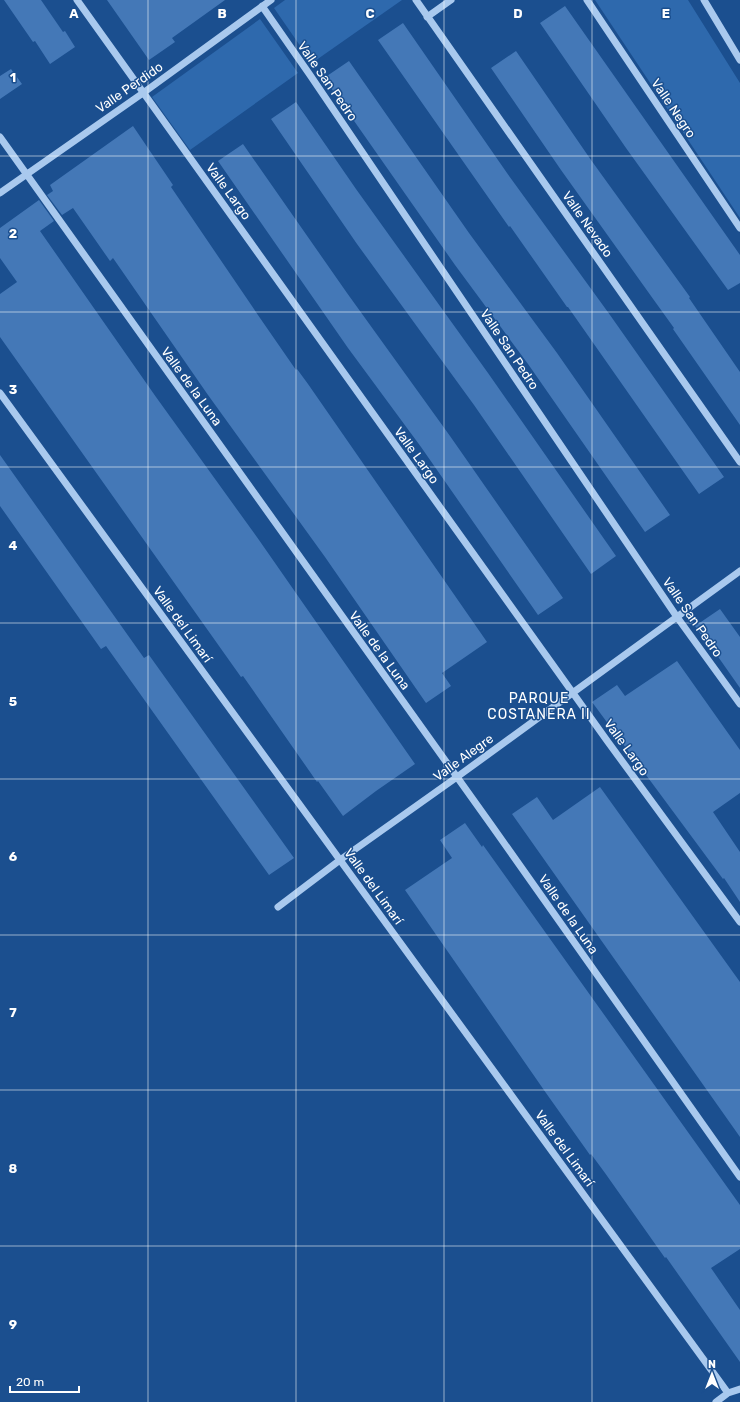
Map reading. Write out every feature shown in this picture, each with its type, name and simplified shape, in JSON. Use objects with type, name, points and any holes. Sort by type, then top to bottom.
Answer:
[{"type":"street","name":"Valle Largo","points":[[77,0],[573,693],[740,922]]},
{"type":"street","name":"Valle Perdido","points":[[0,193],[271,0]]},
{"type":"street","name":"Valle Nevado","points":[[416,0],[740,462]]},
{"type":"street","points":[[428,17],[451,0]]},
{"type":"street","name":"Valle Negro","points":[[587,0],[740,228]]},
{"type":"street","points":[[704,0],[740,60]]},
{"type":"street","name":"Valle San Pedro","points":[[262,6],[677,616],[740,704]]},
{"type":"street","name":"Valle de la Luna","points":[[0,137],[457,777],[740,1177]]},
{"type":"street","name":"Valle del Limarí","points":[[0,393],[728,1393]]},
{"type":"street","name":"Valle Alegre","points":[[278,907],[340,860],[457,777],[740,571]]},
{"type":"street","points":[[716,1402],[728,1393],[740,1389]]},
{"type":"shaded area","points":[[285,0],[402,0],[312,63],[274,8]]},
{"type":"shaded area","points":[[595,0],[688,0],[740,83],[740,218]]},
{"type":"shaded area","points":[[260,19],[298,73],[190,150],[152,97]]},
{"type":"building","points":[[4,0],[41,0],[63,32],[65,31],[75,47],[50,64],[35,41],[33,42]]},
{"type":"building","points":[[107,0],[225,0],[172,38],[175,42],[149,60]]},
{"type":"building","points":[[565,6],[740,255],[740,283],[728,290],[626,148],[540,23]]},
{"type":"building","points":[[403,23],[507,173],[610,315],[724,477],[699,494],[378,40]]},
{"type":"building","points":[[516,51],[591,160],[690,297],[689,298],[740,372],[740,425],[673,329],[674,328],[561,170],[491,68]]},
{"type":"building","points":[[349,61],[469,233],[557,353],[670,515],[645,532],[528,364],[455,265],[324,78]]},
{"type":"building","points":[[11,69],[22,84],[0,99],[0,76]]},
{"type":"building","points":[[296,102],[616,556],[591,574],[474,405],[357,244],[271,119]]},
{"type":"building","points":[[133,126],[173,185],[171,187],[260,318],[296,370],[297,369],[308,384],[487,642],[442,673],[451,686],[426,703],[325,557],[208,395],[113,258],[110,261],[73,208],[62,215],[47,195],[53,191],[50,185]]},
{"type":"building","points":[[243,144],[563,598],[538,615],[421,447],[348,348],[218,161]]},
{"type":"building","points":[[39,200],[54,221],[40,231],[156,397],[259,540],[415,764],[343,816],[318,781],[317,782],[243,676],[241,677],[0,337],[0,294],[17,282],[0,258],[0,228]]},
{"type":"building","points":[[0,455],[144,658],[149,655],[294,858],[269,875],[106,646],[101,649],[0,506]]},
{"type":"building","points":[[720,609],[740,637],[740,688],[695,626]]},
{"type":"building","points":[[677,661],[740,750],[740,793],[713,812],[740,852],[740,902],[724,878],[723,879],[592,702],[617,685],[625,696]]},
{"type":"building","points":[[600,787],[740,982],[740,1137],[512,814],[537,797],[553,820]]},
{"type":"building","points":[[465,823],[482,847],[483,845],[740,1205],[740,1249],[711,1268],[740,1310],[740,1362],[666,1257],[665,1258],[591,1154],[590,1155],[405,890],[452,858],[440,840]]},
{"type":"district","name":"PARQUE COSTANERA II","points":[[539,706]]}]
